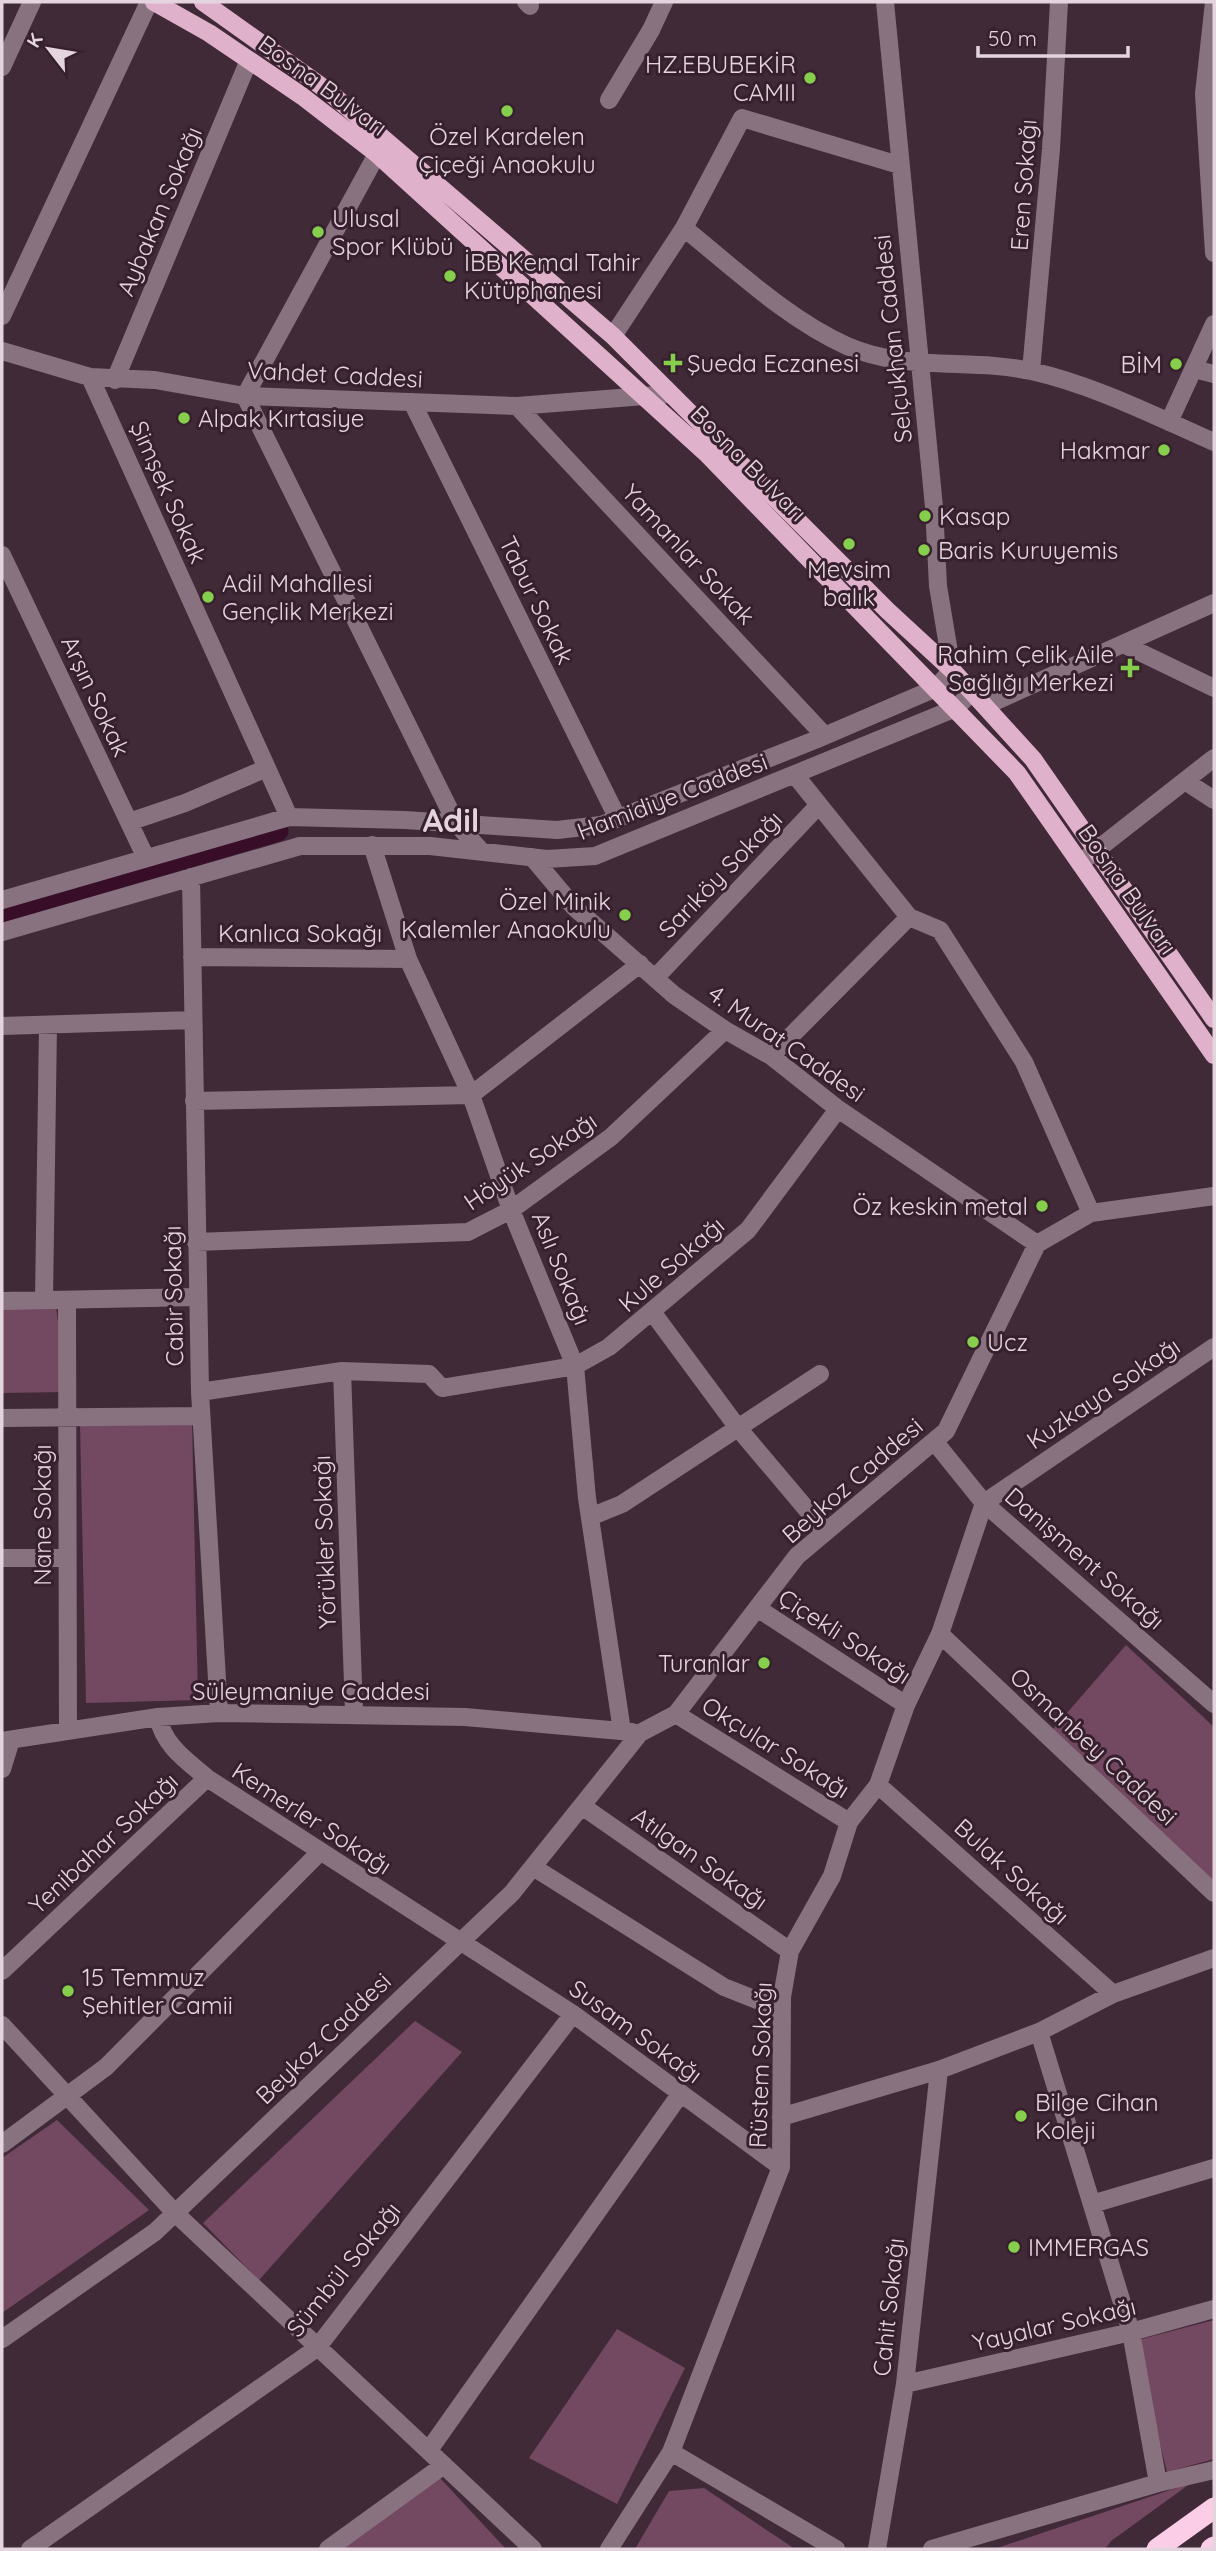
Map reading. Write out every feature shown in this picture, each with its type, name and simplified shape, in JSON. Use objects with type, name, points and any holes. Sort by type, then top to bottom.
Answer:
[{"type":"highway","points":[[1157,2549],[1214,2508]]},
{"type":"main road","name":"Bosna Bulvarı","points":[[154,2],[249,61],[377,154],[716,462],[1017,773],[1214,1055]]},
{"type":"main road","name":"Bosna Bulvarı","points":[[203,2],[328,91],[613,336],[888,611],[987,705],[1033,759],[1214,1019]]},
{"type":"street","points":[[2,67],[32,2]]},
{"type":"street","points":[[2,316],[149,2]]},
{"type":"street","points":[[609,100],[651,30],[664,2]]},
{"type":"street","name":"Selçukhan Caddesi","points":[[885,2],[934,507],[938,586],[952,670]]},
{"type":"street","name":"Eren Sokağı","points":[[1031,371],[1050,163],[1059,2]]},
{"type":"street","points":[[1214,2],[1204,94],[1214,253]]},
{"type":"street","name":"Aybakan Sokağı","points":[[115,380],[249,61]]},
{"type":"street","points":[[613,336],[684,228],[742,118],[899,165]]},
{"type":"street","points":[[377,154],[245,396],[456,823],[482,852]]},
{"type":"street","points":[[684,228],[817,331],[850,347],[918,363],[1031,371],[1103,394],[1214,442]]},
{"type":"street","points":[[1168,422],[1214,324]]},
{"type":"street","name":"Vahdet Caddesi","points":[[2,351],[90,377],[155,380],[245,396],[517,406],[670,394]]},
{"type":"street","points":[[1194,369],[1214,374]]},
{"type":"street","name":"Şimşek Sokak","points":[[90,377],[289,817]]},
{"type":"street","name":"Tabur Sokak","points":[[412,402],[618,819]]},
{"type":"street","name":"Yamanlar Sokak","points":[[517,406],[825,736]]},
{"type":"street","name":"Arşın Sokak","points":[[2,555],[146,858]]},
{"type":"street","points":[[987,705],[1214,603]]},
{"type":"street","points":[[1123,644],[1214,688]]},
{"type":"street","points":[[936,688],[952,670]]},
{"type":"street","name":"Hamidiye Caddesi","points":[[4,893],[146,858],[289,817],[580,830],[618,819],[825,736],[936,688]]},
{"type":"street","name":"Hamidiye Caddesi","points":[[2,932],[300,846],[372,845],[569,859],[595,856],[956,708],[973,691]]},
{"type":"street","points":[[1080,863],[1214,758]]},
{"type":"street","points":[[129,822],[185,803],[267,768]]},
{"type":"street","points":[[795,775],[909,917],[940,930],[1024,1062],[1091,1213]]},
{"type":"street","points":[[1185,780],[1214,800]]},
{"type":"street","name":"Sarıköy Sokağı","points":[[656,977],[819,805]]},
{"type":"street","name":"Aslı Sokağı","points":[[372,845],[408,959],[471,1095],[511,1210],[575,1366],[590,1517],[622,1731]]},
{"type":"street","name":"4. Murat Caddesi","points":[[532,857],[574,907],[674,995],[725,1030],[771,1056],[838,1109],[1037,1244]]},
{"type":"street","name":"Cabir Sokağı","points":[[191,877],[200,1392],[219,1713]]},
{"type":"street","points":[[771,1056],[909,917]]},
{"type":"street","name":"Kanlıca Sokağı","points":[[192,957],[408,959]]},
{"type":"street","points":[[194,1101],[471,1095],[640,964]]},
{"type":"street","points":[[2,1026],[193,1020]]},
{"type":"street","points":[[44,1300],[48,1025]]},
{"type":"street","name":"Höyük Sokağı","points":[[196,1242],[468,1232],[511,1210],[611,1137],[725,1030]]},
{"type":"street","name":"Kule Sokağı","points":[[200,1392],[342,1371],[429,1374],[442,1388],[575,1366],[610,1347],[748,1230],[838,1109]]},
{"type":"street","points":[[1037,1244],[1091,1213],[1214,1196]]},
{"type":"street","name":"Beykoz Caddesi","points":[[2,2339],[155,2232],[512,1893],[640,1733],[676,1714],[797,1556],[946,1431],[1037,1244]]},
{"type":"street","points":[[2,1301],[197,1297]]},
{"type":"street","name":"Nane Sokağı","points":[[67,1300],[68,1730]]},
{"type":"street","points":[[653,1313],[738,1428],[825,1531]]},
{"type":"street","name":"Kuzkaya Sokağı","points":[[984,1503],[1214,1347]]},
{"type":"street","name":"Yörükler Sokağı","points":[[342,1371],[354,1712]]},
{"type":"street","points":[[590,1517],[622,1504],[820,1374]]},
{"type":"street","points":[[2,1418],[201,1416]]},
{"type":"street","name":"Danişment Sokağı","points":[[934,1441],[984,1503],[1214,1703]]},
{"type":"street","name":"Rüstem Sokağı","points":[[610,2549],[671,2452],[781,2167],[782,2010],[790,1951],[832,1876],[849,1822],[878,1785],[906,1705],[940,1634],[984,1503]]},
{"type":"street","points":[[2,1559],[66,1558]]},
{"type":"street","name":"Çiçekli Sokağı","points":[[757,1608],[906,1705]]},
{"type":"street","name":"Osmanbey Caddesi","points":[[940,1634],[1214,1893]]},
{"type":"street","name":"Süleymaniye Caddesi","points":[[6,1740],[158,1717],[219,1713],[354,1712],[465,1717],[622,1731]]},
{"type":"street","name":"Okçular Sokağı","points":[[676,1714],[849,1822]]},
{"type":"street","name":"Kemerler Sokağı","points":[[158,1717],[160,1729],[171,1747],[207,1778],[458,1943]]},
{"type":"street","points":[[622,1731],[640,1733]]},
{"type":"street","points":[[2,1769],[6,1740]]},
{"type":"street","name":"Yenibahar Sokağı","points":[[2,1972],[207,1778]]},
{"type":"street","name":"Bulak Sokağı","points":[[878,1785],[1113,1994]]},
{"type":"street","name":"Atılgan Sokağı","points":[[582,1806],[790,1951]]},
{"type":"street","points":[[2,2144],[67,2099],[106,2067],[320,1852]]},
{"type":"street","points":[[533,1867],[724,1987],[782,2010]]},
{"type":"street","name":"Susam Sokağı","points":[[458,1943],[573,2014],[781,2167]]},
{"type":"street","points":[[781,2117],[939,2070],[1039,2032],[1113,1994],[1214,1958]]},
{"type":"street","name":"Sümbül Sokağı","points":[[30,2549],[317,2347],[573,2014]]},
{"type":"street","points":[[2,2025],[67,2099],[175,2213],[533,2549]]},
{"type":"street","points":[[1039,2032],[1131,2332],[1158,2483]]},
{"type":"street","name":"Cahit Sokağı","points":[[877,2549],[905,2384],[939,2070]]},
{"type":"street","points":[[429,2451],[681,2093]]},
{"type":"street","points":[[1092,2204],[1214,2168]]},
{"type":"street","name":"Yayalar Sokağı","points":[[905,2384],[1131,2332],[1214,2309]]},
{"type":"street","points":[[671,2452],[836,2549]]},
{"type":"street","points":[[328,2549],[444,2465]]},
{"type":"street","points":[[932,2549],[1158,2483],[1214,2470]]},
{"type":"shaded area","points":[[55,1299],[67,1392],[2,1393],[2,1300]]},
{"type":"shaded area","points":[[192,1421],[198,1700],[86,1703],[80,1424]]},
{"type":"shaded area","points":[[1126,1645],[1214,1727],[1214,1884],[1047,1736]]},
{"type":"shaded area","points":[[415,2021],[462,2052],[259,2280],[203,2223]]},
{"type":"shaded area","points":[[57,2120],[149,2210],[2,2313],[2,2158]]},
{"type":"shaded area","points":[[1214,2320],[1214,2459],[1167,2472],[1134,2341]]},
{"type":"shaded area","points":[[617,2329],[685,2368],[617,2504],[529,2458]]},
{"type":"shaded area","points":[[440,2478],[506,2549],[341,2549]]},
{"type":"shaded area","points":[[1191,2483],[1111,2541],[1105,2549],[994,2549]]},
{"type":"shaded area","points":[[704,2488],[795,2549],[635,2549],[669,2491]]},
{"type":"waterway","points":[[2,912],[278,831]]},
{"type":"place","name":"HZ.EBUBEKİR CAMII","points":[[810,78]]},
{"type":"place","name":"Özel Kardelen Çiçeği Anaokulu","points":[[507,111]]},
{"type":"place","name":"Ulusal Spor Klübü","points":[[318,232]]},
{"type":"place","name":"İBB Kemal Tahir Kütüphanesi","points":[[450,276]]},
{"type":"place","name":"Şueda Eczanesi","points":[[673,363]]},
{"type":"place","name":"BİM","points":[[1176,364]]},
{"type":"place","name":"Alpak Kırtasiye","points":[[184,418]]},
{"type":"place","name":"Hakmar","points":[[1164,450]]},
{"type":"place","name":"Kasap","points":[[925,516]]},
{"type":"place","name":"Mevsim balık","points":[[849,544]]},
{"type":"place","name":"Baris Kuruyemis","points":[[924,550]]},
{"type":"place","name":"Adil Mahallesi Gençlik Merkezi","points":[[208,597]]},
{"type":"place","name":"Rahim Çelik Aile Sağlığı Merkezi","points":[[1130,668]]},
{"type":"place","name":"Özel Minik Kalemler Anaokulu","points":[[625,915]]},
{"type":"place","name":"Öz keskin metal","points":[[1042,1206]]},
{"type":"place","name":"Ucz","points":[[973,1342]]},
{"type":"place","name":"Turanlar","points":[[764,1663]]},
{"type":"place","name":"15 Temmuz Şehitler Camii","points":[[68,1991]]},
{"type":"place","name":"Bilge Cihan Koleji","points":[[1021,2116]]},
{"type":"place","name":"IMMERGAS","points":[[1014,2247]]},
{"type":"district","name":"Adil","points":[[451,820]]}]
